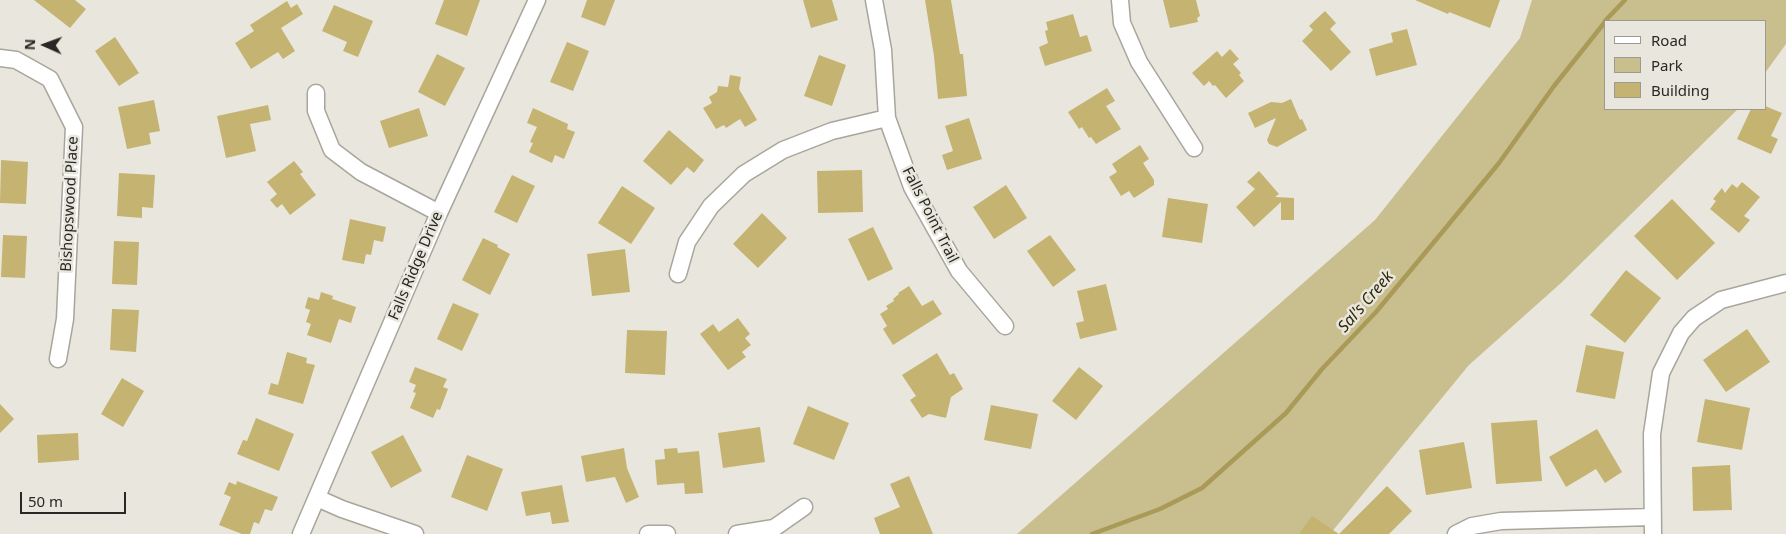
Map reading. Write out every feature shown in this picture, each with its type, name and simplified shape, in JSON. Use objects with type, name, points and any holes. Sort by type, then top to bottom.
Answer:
[{"type":"street","name":"Falls Ridge Drive","points":[[301,534],[439,213],[537,0]]},
{"type":"street","name":"Falls Point Trail","points":[[874,0],[883,50],[887,118],[912,186],[958,271],[1005,326]]},
{"type":"street","points":[[1120,0],[1122,23],[1139,62],[1194,148]]},
{"type":"street","name":"Bishopswood Place","points":[[0,58],[16,60],[50,79],[74,127],[65,319],[58,359]]},
{"type":"street","points":[[316,93],[316,111],[332,150],[361,172],[439,213]]},
{"type":"street","points":[[678,274],[687,242],[711,206],[744,174],[783,150],[832,131],[887,118]]},
{"type":"street","points":[[1653,534],[1652,434],[1661,374],[1681,333],[1694,318],[1721,300],[1786,283]]},
{"type":"street","points":[[317,498],[342,509],[415,534]]},
{"type":"street","points":[[737,534],[774,528],[804,507]]},
{"type":"street","points":[[1456,534],[1472,526],[1501,521],[1653,517]]},
{"type":"street","points":[[648,534],[667,534]]},
{"type":"green space","points":[[1532,0],[1786,0],[1786,44],[1766,72],[1766,20],[1604,20],[1604,110],[1737,110],[1561,283],[1469,365],[1330,534],[1017,534],[1375,220],[1520,38]]},
{"type":"building","points":[[34,0],[75,0],[86,9],[70,28]]},
{"type":"building","points":[[444,0],[480,0],[467,36],[435,24]]},
{"type":"building","points":[[587,0],[615,0],[605,26],[581,17]]},
{"type":"building","points":[[803,0],[832,0],[838,20],[811,28]]},
{"type":"building","points":[[925,0],[951,0],[960,54],[963,54],[967,96],[938,99],[934,56]]},
{"type":"building","points":[[1163,0],[1196,0],[1200,16],[1197,18],[1198,22],[1170,28]]},
{"type":"building","points":[[1415,0],[1500,0],[1490,28],[1449,12],[1448,14]]},
{"type":"building","points":[[287,1],[291,8],[297,4],[303,14],[281,28],[295,51],[283,59],[278,52],[251,69],[235,43],[254,31],[250,25]]},
{"type":"building","points":[[334,5],[373,21],[358,57],[343,51],[347,42],[322,31]]},
{"type":"building","points":[[1325,11],[1336,23],[1330,29],[1351,52],[1331,71],[1302,41],[1313,30],[1309,26]]},
{"type":"building","points":[[1073,14],[1080,37],[1087,35],[1092,51],[1045,66],[1039,47],[1048,43],[1045,31],[1048,30],[1046,22]]},
{"type":"building","points":[[1407,29],[1417,65],[1376,76],[1369,49],[1393,42],[1391,33]]},
{"type":"building","points":[[115,37],[139,73],[119,86],[95,51]]},
{"type":"building","points":[[567,42],[589,51],[573,91],[550,82]]},
{"type":"building","points":[[1230,49],[1239,59],[1233,64],[1241,73],[1239,75],[1244,81],[1226,98],[1215,85],[1213,86],[1209,81],[1204,86],[1192,73],[1217,51],[1222,57]]},
{"type":"building","points":[[437,54],[465,68],[445,106],[418,92]]},
{"type":"building","points":[[819,55],[846,65],[832,106],[804,96]]},
{"type":"building","points":[[730,75],[741,77],[739,89],[757,120],[745,127],[740,119],[726,128],[724,125],[716,129],[703,108],[712,103],[709,97],[717,92],[718,86],[728,87]]},
{"type":"building","points":[[1107,88],[1115,101],[1106,106],[1121,129],[1096,144],[1091,137],[1089,138],[1082,127],[1079,129],[1068,112]]},
{"type":"building","points":[[1291,99],[1300,120],[1302,119],[1307,130],[1277,147],[1269,144],[1267,140],[1276,118],[1255,128],[1248,113],[1271,102],[1282,103]]},
{"type":"building","points":[[154,100],[160,131],[149,133],[151,144],[127,149],[118,107]]},
{"type":"building","points":[[268,105],[271,120],[250,124],[256,151],[226,158],[217,116]]},
{"type":"building","points":[[1766,106],[1782,113],[1771,136],[1778,139],[1771,154],[1737,139],[1751,110],[1766,110]]},
{"type":"building","points":[[419,108],[428,136],[389,148],[380,121]]},
{"type":"building","points":[[533,108],[568,124],[567,129],[575,132],[564,159],[555,155],[552,163],[529,152],[533,143],[530,142],[537,127],[527,123]]},
{"type":"building","points":[[969,118],[982,159],[947,170],[942,155],[953,151],[945,126]]},
{"type":"building","points":[[669,130],[704,160],[694,173],[687,167],[671,185],[643,161]]},
{"type":"building","points":[[1140,145],[1149,159],[1143,163],[1154,180],[1154,185],[1134,198],[1129,191],[1121,196],[1109,177],[1117,172],[1112,164]]},
{"type":"building","points":[[1,160],[28,162],[26,204],[0,203]]},
{"type":"building","points":[[294,161],[303,172],[300,174],[316,195],[290,215],[282,204],[277,208],[270,200],[277,194],[267,182]]},
{"type":"building","points":[[862,170],[863,212],[818,213],[817,171]]},
{"type":"building","points":[[1259,171],[1279,194],[1275,197],[1294,198],[1294,220],[1281,220],[1281,202],[1254,227],[1236,207],[1255,189],[1247,182]]},
{"type":"building","points":[[119,173],[155,175],[153,208],[142,207],[142,218],[117,216]]},
{"type":"building","points":[[512,175],[535,186],[517,223],[494,212]]},
{"type":"building","points":[[1742,182],[1760,197],[1744,216],[1750,220],[1739,233],[1710,209],[1716,201],[1713,199],[1722,188],[1725,193],[1732,184],[1737,188]]},
{"type":"building","points":[[1006,185],[1027,218],[994,239],[973,207]]},
{"type":"building","points":[[622,186],[655,208],[631,244],[598,223]]},
{"type":"building","points":[[1168,198],[1208,204],[1202,243],[1162,237]]},
{"type":"building","points":[[1672,199],[1715,243],[1677,280],[1634,236]]},
{"type":"building","points":[[762,213],[787,238],[758,268],[733,244]]},
{"type":"building","points":[[350,219],[386,227],[383,242],[374,240],[371,255],[366,254],[364,264],[342,260]]},
{"type":"building","points":[[873,227],[893,269],[868,281],[848,239]]},
{"type":"building","points":[[3,235],[27,236],[25,278],[1,277]]},
{"type":"building","points":[[1050,235],[1076,270],[1053,287],[1027,251]]},
{"type":"building","points":[[483,238],[498,245],[497,247],[510,254],[490,295],[462,280]]},
{"type":"building","points":[[114,241],[139,242],[137,285],[112,284]]},
{"type":"building","points":[[625,249],[630,292],[592,296],[587,254]]},
{"type":"building","points":[[1626,270],[1661,298],[1625,343],[1590,315]]},
{"type":"building","points":[[1106,284],[1117,330],[1080,339],[1076,323],[1084,321],[1077,291]]},
{"type":"building","points":[[909,286],[922,306],[933,300],[942,314],[893,345],[883,329],[887,326],[880,314],[888,309],[886,306],[894,301],[893,299],[898,293]]},
{"type":"building","points":[[321,292],[333,296],[332,299],[356,307],[351,323],[339,319],[331,343],[307,335],[311,324],[306,322],[310,310],[305,308],[308,297],[319,300]]},
{"type":"building","points":[[453,303],[479,314],[462,351],[437,339]]},
{"type":"building","points":[[112,309],[139,310],[136,352],[110,350]]},
{"type":"building","points":[[738,318],[750,334],[745,338],[751,345],[742,352],[746,357],[728,370],[700,334],[713,324],[719,332]]},
{"type":"building","points":[[1747,329],[1770,362],[1726,392],[1703,360]]},
{"type":"building","points":[[627,330],[667,331],[665,375],[625,373]]},
{"type":"building","points":[[1586,345],[1624,352],[1615,399],[1576,392]]},
{"type":"building","points":[[287,352],[307,358],[306,363],[315,365],[303,404],[268,394],[271,383],[278,385]]},
{"type":"building","points":[[937,353],[950,375],[954,373],[963,389],[951,397],[946,418],[929,414],[922,418],[910,400],[916,396],[902,375]]},
{"type":"building","points":[[415,367],[447,379],[443,387],[448,389],[440,410],[437,409],[433,418],[410,408],[416,393],[413,392],[416,385],[409,382]]},
{"type":"building","points":[[1079,367],[1103,386],[1076,420],[1052,401]]},
{"type":"building","points":[[122,378],[144,391],[123,427],[101,414]]},
{"type":"building","points":[[1705,399],[1750,408],[1742,450],[1697,442]]},
{"type":"building","points":[[0,404],[14,419],[0,433]]},
{"type":"building","points":[[991,405],[1038,414],[1031,449],[984,440]]},
{"type":"building","points":[[808,406],[849,423],[834,460],[793,444]]},
{"type":"building","points":[[256,418],[294,434],[279,471],[237,454],[243,440],[247,441]]},
{"type":"building","points":[[1537,420],[1542,481],[1496,484],[1491,423]]},
{"type":"building","points":[[760,427],[765,462],[723,468],[718,433]]},
{"type":"building","points":[[1597,429],[1622,472],[1605,483],[1596,469],[1566,487],[1549,457]]},
{"type":"building","points":[[78,433],[79,460],[38,463],[37,435]]},
{"type":"building","points":[[403,435],[422,471],[391,488],[371,452]]},
{"type":"building","points":[[1464,442],[1472,488],[1426,495],[1419,450]]},
{"type":"building","points":[[624,448],[627,468],[639,497],[626,503],[615,477],[586,482],[581,456]]},
{"type":"building","points":[[677,448],[678,453],[699,451],[703,493],[685,494],[684,483],[657,485],[655,460],[665,459],[664,449]]},
{"type":"building","points":[[467,455],[503,469],[487,511],[451,497]]},
{"type":"building","points":[[1730,465],[1732,510],[1693,511],[1692,467]]},
{"type":"building","points":[[909,476],[933,534],[880,534],[874,518],[900,507],[890,484]]},
{"type":"building","points":[[237,481],[278,497],[272,511],[265,509],[259,524],[254,522],[250,534],[242,534],[219,525],[231,497],[224,494],[229,482],[236,485]]},
{"type":"building","points":[[562,485],[569,522],[552,524],[550,512],[526,516],[521,492]]},
{"type":"building","points":[[1387,486],[1412,511],[1389,534],[1339,534]]},
{"type":"building","points":[[1312,516],[1339,534],[1299,534]]},
{"type":"waterway","name":"Sal's Creek","points":[[1606,20],[1625,0]]},
{"type":"waterway","name":"Sal's Creek","points":[[1092,534],[1160,509],[1202,488],[1286,413],[1322,369],[1376,312],[1499,163],[1554,86],[1604,23]]}]
